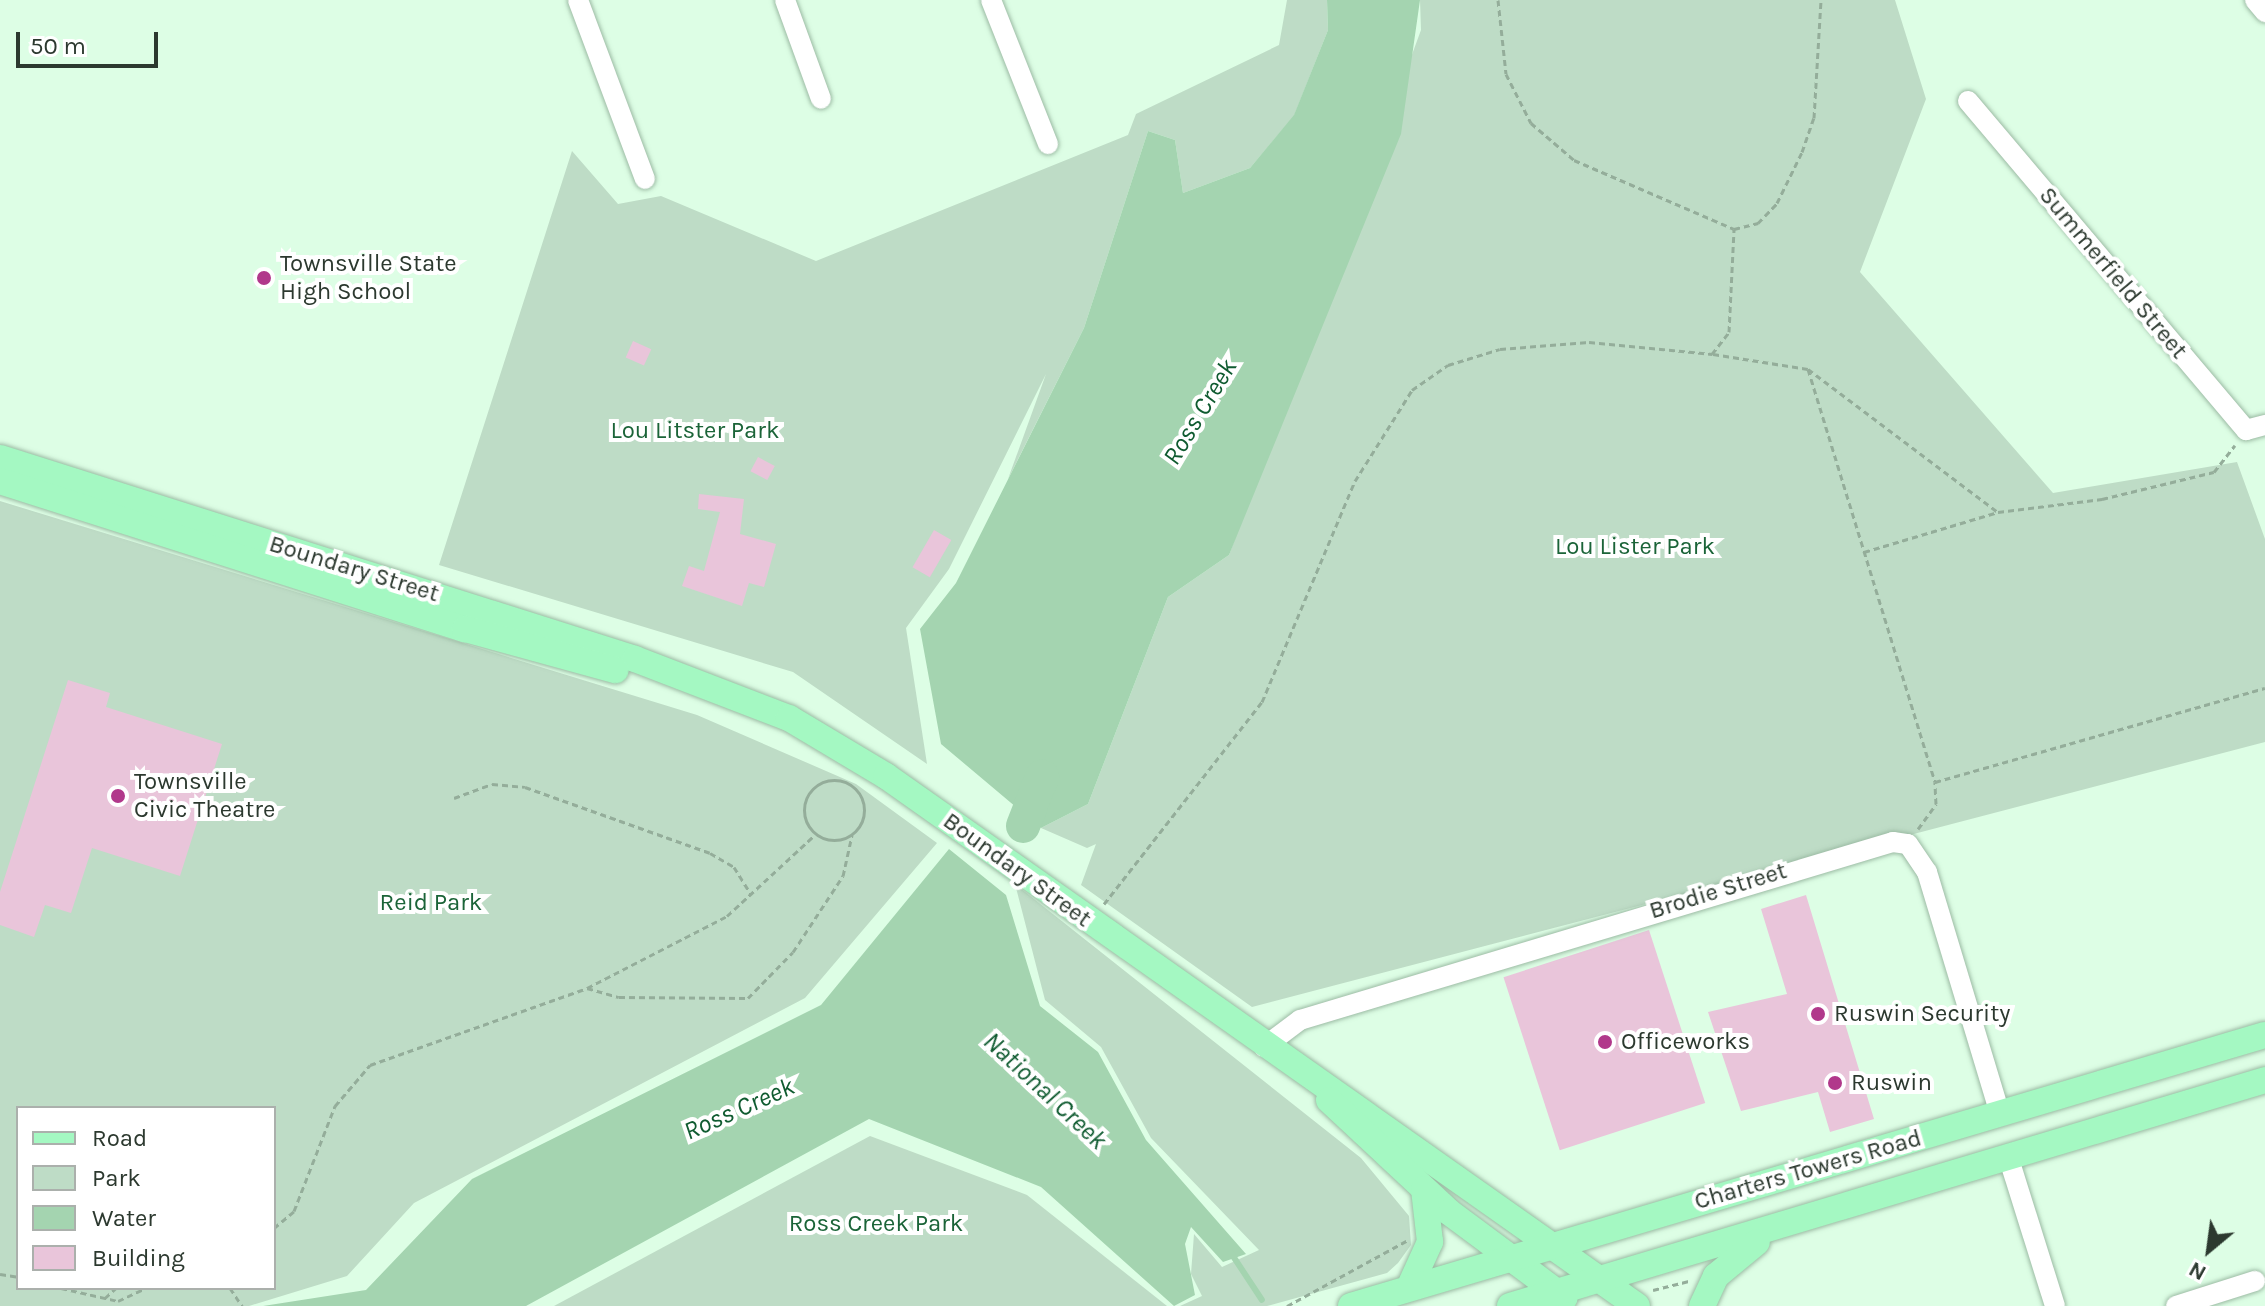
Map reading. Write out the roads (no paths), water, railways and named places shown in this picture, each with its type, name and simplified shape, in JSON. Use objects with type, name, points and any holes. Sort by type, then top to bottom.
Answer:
[{"type":"main road","name":"Boundary Street","points":[[0,458],[706,686],[789,718],[886,776],[1313,1083],[1424,1189],[1512,1261],[1567,1299]]},
{"type":"main road","name":"Boundary Street","points":[[0,481],[465,629],[706,686]]},
{"type":"main road","name":"Charters Towers Road","points":[[1351,1306],[1512,1261],[1552,1245],[2265,1035]]},
{"type":"main road","name":"Charters Towers Road","points":[[1510,1306],[1567,1299],[1602,1281],[2265,1080]]},
{"type":"main road","name":"Boundary Street","points":[[1313,1083],[1375,1117],[1602,1281],[1643,1298]]},
{"type":"main road","points":[[1409,1288],[1430,1242],[1424,1189]]},
{"type":"main road","points":[[1702,1306],[1716,1276],[1769,1232]]},
{"type":"street","points":[[578,0],[645,179]]},
{"type":"street","points":[[785,0],[821,99]]},
{"type":"street","points":[[991,0],[1048,144]]},
{"type":"street","points":[[2255,0],[2265,12]]},
{"type":"street","name":"Summerfield Street","points":[[1968,101],[2256,428]]},
{"type":"street","name":"Brodie Street","points":[[1264,1047],[1300,1020],[1790,869],[1908,844],[1927,872],[2000,1114]]},
{"type":"street","points":[[2008,1156],[2055,1306]]},
{"type":"street","points":[[2176,1306],[2255,1281]]},
{"type":"water","points":[[1327,0],[1420,0],[1401,134],[1229,555],[1168,597],[1088,804],[1041,828],[941,744],[920,629],[956,583],[1084,328],[1148,131],[1175,140],[1183,193],[1250,168],[1294,115],[1328,30]]},
{"type":"water","name":"National Creek","points":[[949,849],[1006,895],[1040,1006],[1098,1052],[1146,1140],[1246,1254],[1223,1262],[1191,1227],[1185,1244],[1195,1295],[1174,1306],[1041,1187],[869,1119],[526,1306],[263,1306],[366,1290],[472,1179],[821,1005]]},
{"type":"waterway","name":"Ross Creek","points":[[1023,826],[1042,777]]},
{"type":"waterway","points":[[1231,1253],[1262,1300]]},
{"type":"place","name":"Townsville State High School","points":[[264,278]]},
{"type":"place","name":"Townsville Civic Theatre","points":[[118,796]]},
{"type":"place","name":"Ruswin Security","points":[[1818,1014]]},
{"type":"place","name":"Officeworks","points":[[1605,1042]]},
{"type":"place","name":"Ruswin","points":[[1835,1083]]},
{"type":"park label","name":"Lou Litster Park","points":[[695,431]]},
{"type":"park label","name":"Lou Lister Park","points":[[1635,547]]},
{"type":"park label","name":"Reid Park","points":[[431,903]]},
{"type":"park label","name":"Ross Creek Park","points":[[876,1224]]}]
